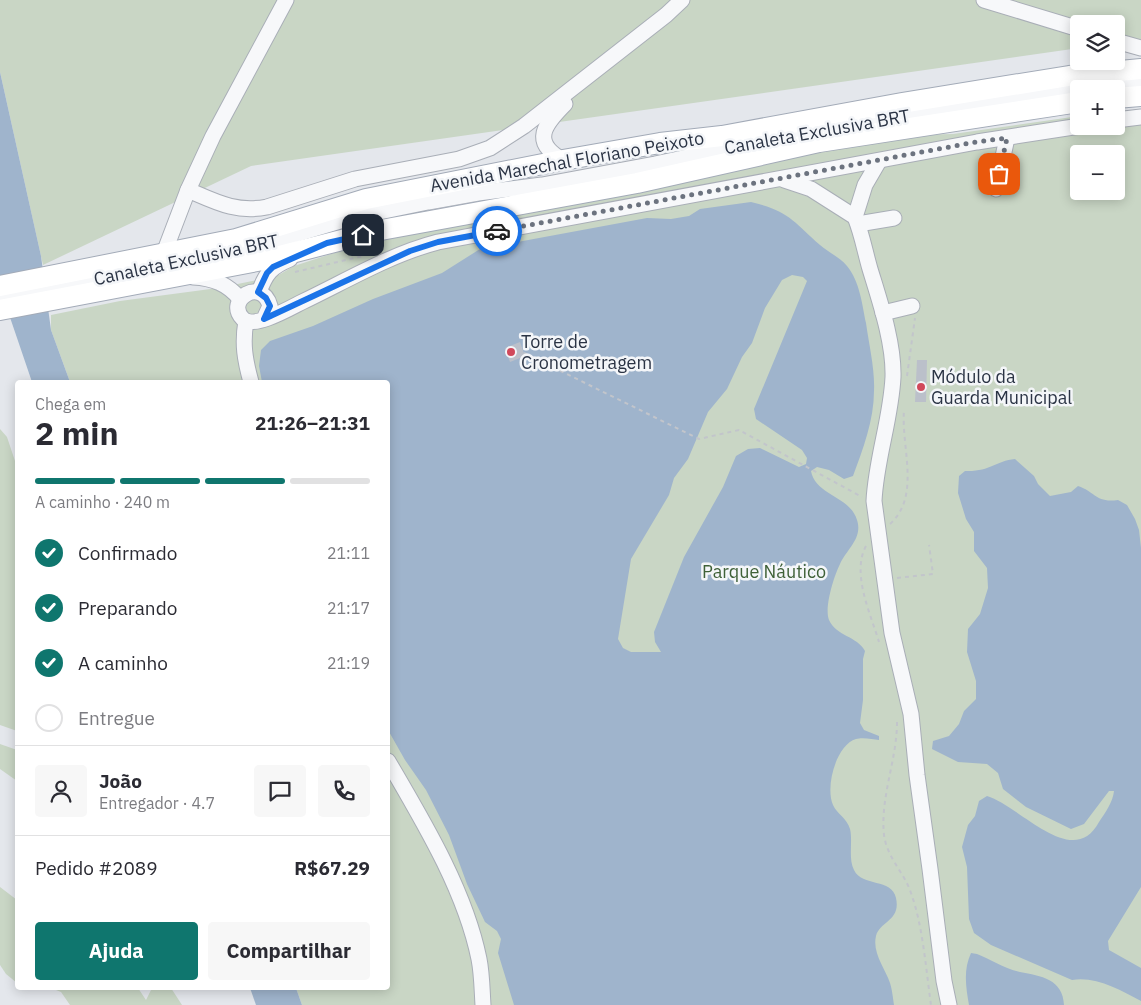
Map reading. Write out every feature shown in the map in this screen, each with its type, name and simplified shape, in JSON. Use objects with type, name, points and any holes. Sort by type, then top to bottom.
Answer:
[{"type":"main road","name":"Avenida Marechal Floriano Peixoto","points":[[0,286],[179,276],[268,259],[381,230],[637,183],[1020,98],[1069,76],[1141,69]]},
{"type":"main road","points":[[1125,97],[1141,96]]},
{"type":"main road","name":"Avenida Marechal Floriano Peixoto","points":[[0,310],[164,253],[236,239],[366,199],[563,160],[660,143],[722,136],[902,103],[1020,98],[1070,101]]},
{"type":"street","points":[[164,253],[188,190],[221,120],[286,0]]},
{"type":"street","points":[[188,190],[226,206],[254,210],[355,179],[472,155],[508,138],[605,64],[682,0]]},
{"type":"street","points":[[984,0],[1070,26]]},
{"type":"street","points":[[1125,44],[1141,48]]},
{"type":"street","points":[[563,160],[547,148],[544,135],[545,127],[554,115],[605,64]]},
{"type":"street","name":"Canaleta Exclusiva BRT","points":[[1125,84],[1141,82]]},
{"type":"street","name":"Canaleta Exclusiva BRT","points":[[0,298],[244,250],[350,218],[392,209],[478,193],[542,185],[655,164],[776,138],[1070,90]]},
{"type":"street","points":[[1125,119],[1141,116]]},
{"type":"street","points":[[264,319],[270,306],[266,298],[258,292],[248,293],[240,299],[238,309],[246,321],[256,323],[423,246],[976,142],[1070,128]]},
{"type":"street","points":[[996,189],[1007,138]]},
{"type":"street","points":[[879,161],[866,184],[857,221],[883,313],[893,375],[892,394],[875,480],[874,502],[892,634],[911,714],[917,775],[944,981],[949,1005]]},
{"type":"street","points":[[780,179],[811,189],[857,221],[894,218]]},
{"type":"street","points":[[258,292],[267,273],[273,267],[327,243]]},
{"type":"street","points":[[179,276],[218,281],[228,286],[240,299]]},
{"type":"street","points":[[883,313],[913,312]]},
{"type":"street","points":[[246,321],[242,339],[243,352],[250,380]]},
{"type":"street","points":[[390,765],[428,832],[455,887],[479,959],[483,1005]]},
{"type":"path","points":[[906,382],[913,312]]},
{"type":"path","points":[[524,353],[699,439],[739,430],[848,490]]},
{"type":"path","points":[[880,644],[864,597],[861,561],[868,541],[898,517],[906,500],[908,489],[904,440],[904,402]]},
{"type":"path","points":[[884,580],[933,574],[929,544]]},
{"type":"path","points":[[898,720],[897,738],[884,805],[884,835],[887,849],[908,886],[915,905],[931,1005]]},
{"type":"green space","points":[[0,0],[1141,0],[1141,39],[1125,42],[1125,15],[1070,15],[1070,49],[251,166],[43,265],[0,72]]},
{"type":"green space","name":"Parque Náutico","points":[[1141,109],[1141,1005],[302,1005],[297,990],[390,990],[390,380],[69,380],[51,330],[51,315],[120,301],[218,288],[277,276],[294,266],[368,242],[776,160],[911,135],[953,134],[1070,117],[1070,135],[1125,135],[1125,111]]},
{"type":"green space","points":[[0,429],[7,437],[15,461],[15,730],[0,725]]},
{"type":"green space","points":[[0,744],[15,749],[15,780],[0,769]]},
{"type":"green space","points":[[0,887],[15,898],[15,981],[6,974],[0,965]]},
{"type":"green space","points":[[56,990],[139,990],[146,1000],[151,990],[172,990],[182,1005],[70,1005],[61,992]]},
{"type":"water","points":[[0,72],[41,256],[51,330],[69,380],[31,380],[0,288]]},
{"type":"water","points":[[751,202],[774,209],[790,218],[823,248],[844,263],[855,279],[860,293],[872,357],[874,383],[874,402],[867,434],[853,476],[844,479],[829,470],[817,467],[811,471],[814,479],[825,491],[840,500],[853,512],[858,526],[856,538],[835,576],[830,592],[828,615],[829,620],[836,629],[857,642],[865,651],[860,723],[864,730],[879,736],[879,740],[864,738],[856,739],[849,743],[838,758],[831,778],[830,788],[833,805],[847,822],[850,829],[851,861],[854,870],[863,879],[889,888],[896,898],[896,912],[878,931],[875,942],[877,954],[890,983],[894,1005],[514,1005],[498,953],[501,939],[497,931],[485,922],[467,884],[449,835],[426,790],[405,760],[390,734],[390,380],[262,380],[259,366],[261,350],[270,341],[313,326],[373,299],[442,273],[480,249],[647,218],[671,219],[689,216],[700,209]],"holes":[[[792,275],[803,277],[807,281],[754,409],[756,419],[802,450],[807,458],[806,464],[799,467],[760,448],[748,449],[736,456],[723,487],[684,557],[654,632],[655,642],[661,652],[631,652],[623,648],[618,639],[631,559],[669,495],[674,478],[688,459],[708,412],[727,389],[742,357],[752,343],[765,308],[782,280]]]},
{"type":"water","points":[[1015,459],[1034,476],[1038,484],[1050,496],[1071,492],[1078,486],[1105,500],[1118,500],[1127,505],[1139,530],[1141,548],[1141,887],[1108,941],[1109,950],[1141,968],[1141,1001],[1116,988],[1099,982],[1081,979],[1072,980],[991,945],[974,933],[969,919],[967,867],[962,847],[968,825],[975,816],[979,801],[987,796],[1046,831],[1061,838],[1075,840],[1088,835],[1099,822],[1110,803],[1114,791],[1109,791],[1084,824],[1071,829],[1026,807],[1003,789],[998,773],[987,764],[958,762],[932,749],[933,741],[949,736],[959,724],[964,711],[976,699],[976,681],[967,652],[968,629],[980,614],[988,588],[987,568],[974,551],[974,532],[966,519],[958,493],[959,476],[965,471],[981,470]]},
{"type":"water","points":[[971,953],[1014,971],[1050,980],[1060,989],[1064,1005],[969,1005],[966,972]]},
{"type":"water","points":[[251,990],[297,990],[302,1005],[256,1005]]},
{"type":"building","name":"Torre de Cronometragem","points":[[520,342],[525,356],[510,362],[505,348]]},
{"type":"building","name":"Módulo da Guarda Municipal","points":[[917,360],[927,360],[926,402],[915,402]]},
{"type":"way so far","points":[[497,231],[976,142],[1007,138],[999,174]]},
{"type":"place","name":"Torre de Cronometragem","points":[[511,352]]},
{"type":"place","name":"Módulo da Guarda Municipal","points":[[921,387]]},
{"type":"route","points":[[363,235],[327,243],[273,267],[267,273],[258,292],[263,294],[270,306],[268,315],[264,319],[296,306],[423,246],[497,231]]}]
